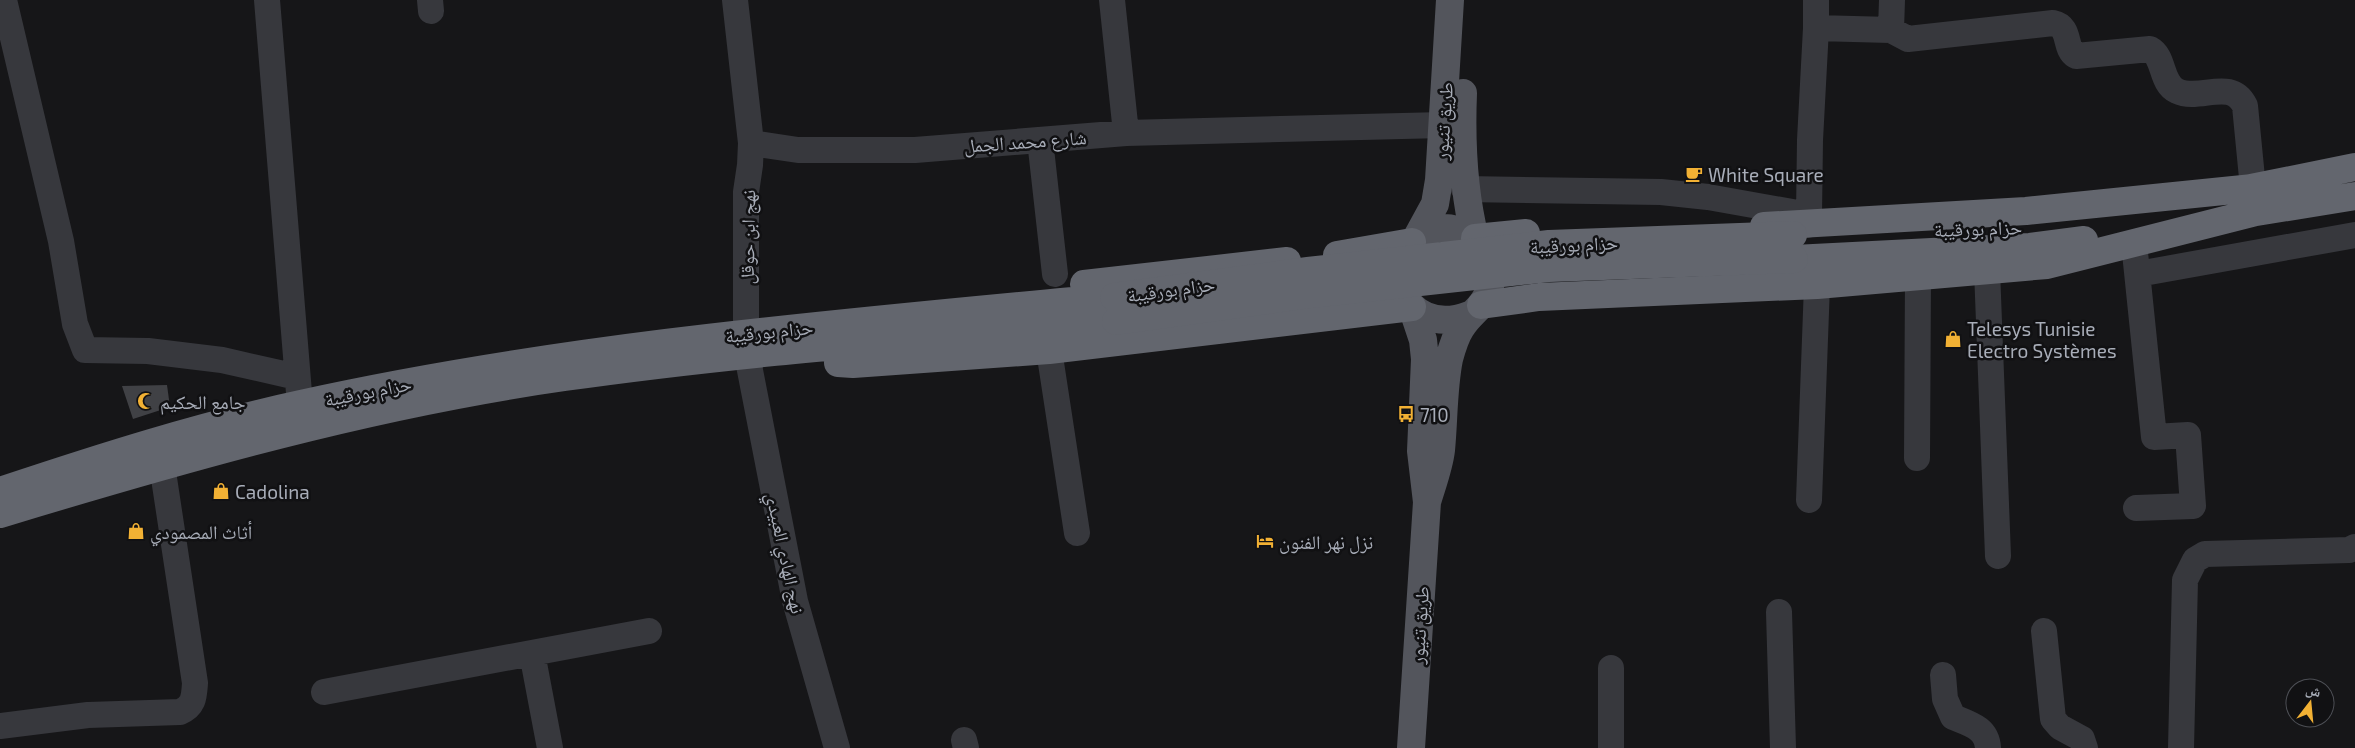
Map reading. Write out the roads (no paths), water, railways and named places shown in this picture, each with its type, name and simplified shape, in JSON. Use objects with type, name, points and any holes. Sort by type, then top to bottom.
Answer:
[{"type":"highway","name":"حزام بورقيبة","points":[[0,491],[299,391],[472,370],[1115,309],[1310,294],[1549,268],[1801,234],[2030,247],[2255,200],[2355,167]]},
{"type":"highway","name":"حزام بورقيبة","points":[[2255,200],[2349,197]]},
{"type":"highway","points":[[1475,238],[1546,232],[1801,234],[2026,211],[2255,200]]},
{"type":"highway","points":[[1475,310],[1538,297],[1817,285],[2046,265],[2134,243],[2255,200]]},
{"type":"highway","points":[[746,344],[825,310],[1362,252],[1415,240]]},
{"type":"highway","points":[[746,344],[853,364],[1050,350],[1412,307]]},
{"type":"highway","name":"حزام بورقيبة","points":[[0,514],[162,465],[300,429],[479,391],[746,344]]},
{"type":"main road","name":"طريق تنيور","points":[[1415,240],[1435,204],[1443,125],[1450,0]]},
{"type":"main road","name":"طريق تنيور","points":[[1467,0],[1462,124],[1464,190],[1475,238]]},
{"type":"main road","points":[[1447,228],[1462,231],[1475,238],[1485,249],[1490,263],[1492,278],[1489,292],[1475,310],[1456,320],[1441,321],[1425,317],[1412,307],[1403,294],[1399,279],[1400,263],[1406,249],[1415,240],[1432,230],[1447,228]]},
{"type":"main road","name":"طريق تنيور","points":[[1411,748],[1427,502],[1421,451],[1425,359],[1423,340],[1412,307]]},
{"type":"main road","name":"طريق تنيور","points":[[1427,502],[1440,453],[1448,365],[1452,346],[1475,310]]},
{"type":"street","points":[[4,0],[61,241],[75,324],[85,350],[148,351],[222,360],[299,391],[267,0]]},
{"type":"street","points":[[735,0],[751,143]]},
{"type":"street","points":[[1112,0],[1126,133]]},
{"type":"street","points":[[1464,190],[1661,192],[1708,197],[1801,234],[1810,140],[1816,0]]},
{"type":"street","points":[[1891,30],[1892,0]]},
{"type":"street","points":[[1816,28],[1891,30],[1908,39],[2053,23],[2059,24],[2065,30],[2070,50],[2076,56],[2150,49],[2156,54],[2164,76],[2174,90],[2187,93],[2221,90],[2232,92],[2242,99],[2245,106],[2255,200]]},
{"type":"street","name":"شارع محمد الجمل","points":[[751,143],[798,150],[915,150],[1126,133],[1443,125]]},
{"type":"street","points":[[1040,140],[1055,274]]},
{"type":"street","name":"نهج ابن حوقل","points":[[746,344],[746,192],[751,143]]},
{"type":"street","points":[[2138,274],[2354,241],[2349,197]]},
{"type":"street","points":[[2134,243],[2154,437],[2188,435],[2193,506],[2136,508]]},
{"type":"street","points":[[1987,270],[1998,556]]},
{"type":"street","points":[[1916,458],[1918,276]]},
{"type":"street","points":[[1809,500],[1817,285]]},
{"type":"street","name":"نهج الهادي العبيدي","points":[[746,344],[795,601],[837,748]]},
{"type":"street","points":[[1050,350],[1077,533]]},
{"type":"street","points":[[0,726],[88,715],[180,712],[191,705],[194,698],[195,683],[162,465]]},
{"type":"street","points":[[2181,748],[2185,580],[2195,560],[2205,554],[2349,550],[2355,547]]},
{"type":"street","points":[[1779,612],[1782,748]]},
{"type":"street","points":[[324,692],[649,631]]},
{"type":"street","points":[[2044,631],[2053,719],[2060,727],[2082,739],[2085,748]]},
{"type":"street","points":[[532,653],[550,748]]},
{"type":"street","points":[[1611,668],[1611,748]]},
{"type":"street","points":[[1943,675],[1945,699],[1953,717],[1978,728],[1988,738],[1988,748]]},
{"type":"place","name":"White Square","points":[[1694,174]]},
{"type":"place","name":"Telesys Tunisie Electro Systèmes","points":[[1953,339]]},
{"type":"place","name":"جامع الحكيم","points":[[146,401]]},
{"type":"place","name":"710","points":[[1406,414]]},
{"type":"place","name":"Cadolina","points":[[221,491]]},
{"type":"place","name":"أثاث المصمودي","points":[[136,531]]},
{"type":"place","name":"نزل نهر الفنون","points":[[1265,541]]}]
